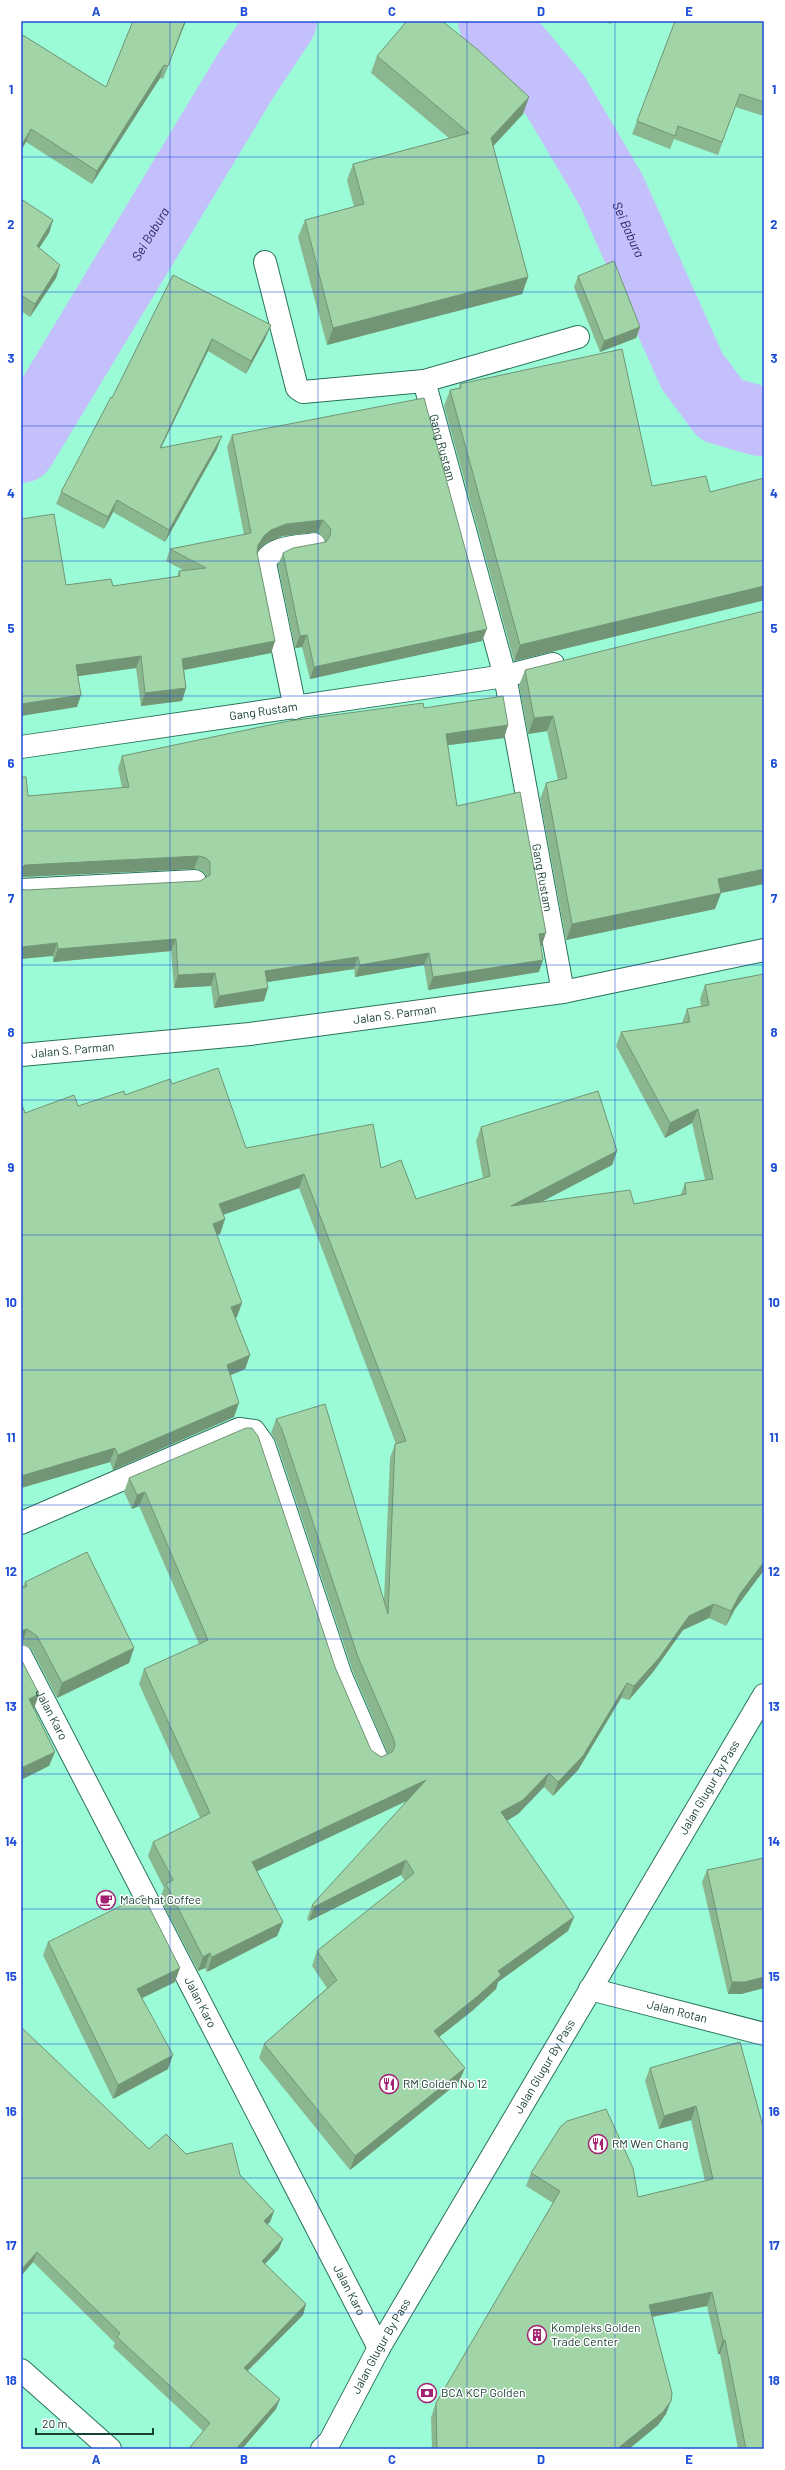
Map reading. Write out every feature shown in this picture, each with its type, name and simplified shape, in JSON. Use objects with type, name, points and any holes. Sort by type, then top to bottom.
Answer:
[{"type":"street","points":[[265,262],[297,388],[309,393],[424,381],[578,337]]},
{"type":"street","name":"Gang Rustam","points":[[424,381],[505,676],[563,992]]},
{"type":"street","points":[[295,708],[265,563],[267,556],[273,552],[314,544]]},
{"type":"street","name":"Gang Rustam","points":[[21,748],[505,676],[574,659]]},
{"type":"street","points":[[21,890],[195,881]]},
{"type":"street","name":"Jalan S. Parman","points":[[21,1055],[250,1034],[563,992],[764,950]]},
{"type":"street","points":[[21,1523],[239,1429],[254,1431],[264,1445],[341,1676],[377,1759]]},
{"type":"street","name":"Jalan Karo","points":[[21,1656],[379,2348]]},
{"type":"street","name":"Jalan Glugur By Pass","points":[[327,2446],[379,2348],[764,1696]]},
{"type":"street","name":"Jalan Rotan","points":[[590,1989],[764,2034]]},
{"type":"street","points":[[21,2370],[110,2449]]},
{"type":"building","points":[[133,21],[185,21],[168,66],[164,65],[97,171],[31,129],[21,146],[21,34],[106,87]]},
{"type":"building","points":[[407,21],[442,21],[477,49],[529,97],[491,138],[528,277],[333,328],[305,220],[364,204],[353,164],[469,133],[377,56]]},
{"type":"building","points":[[675,21],[764,21],[764,102],[740,94],[722,142],[678,126],[675,136],[637,121]]},
{"type":"building","points":[[21,199],[53,220],[37,246],[60,265],[35,304],[21,295]]},
{"type":"building","points":[[614,261],[640,327],[604,341],[578,276]]},
{"type":"building","points":[[173,275],[271,325],[251,361],[212,339],[160,448],[222,436],[169,530],[117,500],[108,517],[61,492],[111,397],[112,398]]},
{"type":"building","points":[[622,349],[652,486],[706,476],[710,492],[764,478],[764,586],[520,645],[450,390],[461,388],[460,384]]},
{"type":"building","points":[[424,398],[487,629],[314,667],[307,635],[300,636],[283,553],[293,548],[326,542],[330,536],[331,529],[323,520],[286,524],[271,530],[264,536],[258,545],[257,553],[275,641],[182,659],[186,688],[145,693],[141,656],[76,665],[81,695],[21,704],[21,519],[54,514],[66,585],[111,579],[113,586],[180,576],[179,571],[206,568],[170,549],[251,533],[232,435]]},
{"type":"building","points":[[764,611],[764,869],[718,879],[721,893],[572,924],[546,783],[567,778],[553,716],[534,718],[525,670]]},
{"type":"building","points":[[503,696],[508,725],[446,734],[457,806],[520,792],[546,933],[539,934],[543,960],[433,977],[429,953],[360,965],[358,957],[265,971],[268,988],[219,996],[215,973],[178,975],[176,939],[58,949],[57,943],[21,947],[21,889],[26,890],[200,881],[210,875],[210,862],[206,858],[199,856],[25,865],[21,868],[21,777],[26,777],[28,796],[129,787],[122,756],[289,721],[423,703],[424,708]]},
{"type":"building","points":[[764,974],[764,1562],[740,1594],[731,1611],[714,1604],[689,1616],[659,1658],[634,1686],[627,1683],[583,1756],[558,1782],[549,1773],[523,1800],[501,1812],[574,1917],[498,1971],[501,1975],[478,1996],[434,2031],[465,2068],[355,2156],[264,2044],[337,1980],[317,1951],[414,1873],[406,1860],[314,1907],[312,1905],[426,1780],[252,1862],[283,1922],[212,1957],[210,1953],[203,1957],[166,1884],[173,1880],[153,1842],[210,1813],[144,1669],[208,1640],[145,1492],[137,1495],[129,1478],[246,1428],[252,1428],[258,1436],[335,1667],[371,1750],[381,1757],[392,1752],[395,1746],[394,1740],[358,1657],[281,1427],[276,1419],[325,1404],[388,1614],[395,1444],[406,1441],[304,1174],[219,1204],[225,1219],[213,1224],[242,1303],[231,1307],[250,1355],[227,1365],[239,1403],[118,1455],[115,1448],[21,1476],[21,1102],[25,1113],[74,1095],[78,1106],[124,1091],[125,1095],[170,1079],[172,1084],[218,1068],[246,1148],[373,1124],[381,1168],[401,1160],[416,1199],[490,1176],[481,1127],[598,1091],[617,1151],[511,1206],[630,1190],[634,1204],[686,1194],[685,1183],[713,1179],[698,1109],[670,1123],[621,1032],[690,1022],[687,1009],[709,1005],[705,985]]},
{"type":"building","points":[[87,1552],[134,1648],[62,1683],[37,1636],[27,1629],[21,1631],[21,1589],[27,1586],[25,1582]]},
{"type":"building","points":[[21,1659],[39,1694],[29,1699],[55,1752],[21,1768]]},
{"type":"building","points":[[764,1858],[764,1977],[745,1982],[732,1982],[707,1870]]},
{"type":"building","points":[[143,1895],[180,1968],[137,1989],[173,2055],[118,2085],[48,1942]]},
{"type":"building","points":[[21,2027],[149,2149],[166,2134],[186,2154],[232,2143],[240,2175],[274,2211],[264,2221],[283,2239],[262,2261],[306,2304],[244,2368],[280,2399],[236,2449],[193,2449],[190,2447],[210,2423],[117,2337],[120,2333],[37,2252],[21,2270]]},
{"type":"building","points":[[740,2042],[764,2130],[764,2449],[746,2449],[725,2340],[723,2340],[712,2292],[649,2305],[672,2393],[671,2401],[663,2412],[617,2449],[437,2449],[436,2403],[560,2191],[531,2173],[561,2126],[567,2121],[606,2109],[633,2168],[638,2197],[713,2179],[696,2106],[664,2116],[650,2068]]},
{"type":"waterway","name":"Sei Babura","points":[[21,448],[246,75],[282,21]]},
{"type":"waterway","name":"Sei Babura","points":[[493,21],[555,95],[611,190],[692,371],[721,410],[759,421],[764,420]]},
{"type":"place","name":"Macehat Coffee","points":[[106,1900]]},
{"type":"place","name":"RM Golden No 12","points":[[389,2084]]},
{"type":"place","name":"RM Wen Chang","points":[[598,2144]]},
{"type":"place","name":"Kompleks Golden Trade Center","points":[[537,2335]]},
{"type":"place","name":"BCA KCP Golden","points":[[427,2393]]}]
